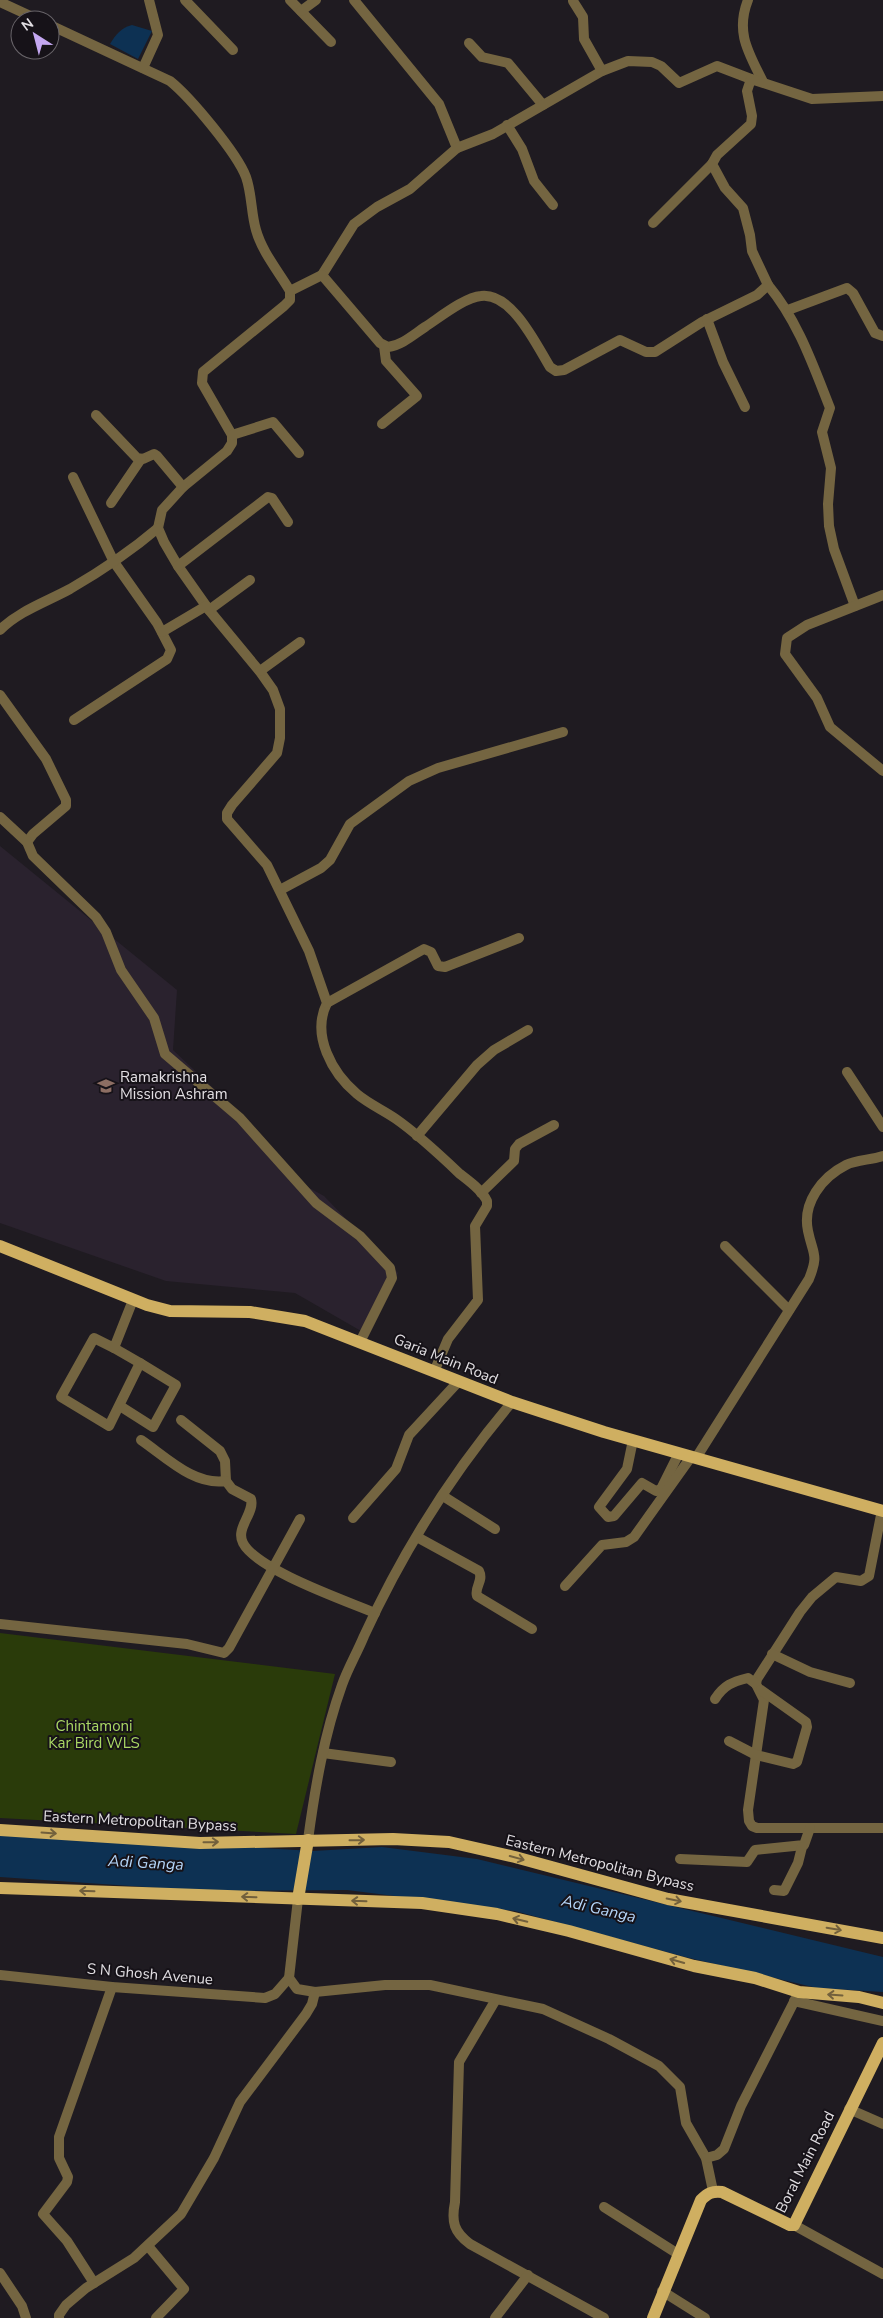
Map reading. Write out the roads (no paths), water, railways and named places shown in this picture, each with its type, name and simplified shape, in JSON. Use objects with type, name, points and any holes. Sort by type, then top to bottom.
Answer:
[{"type":"main road","name":"Garia Main Road","points":[[0,1246],[133,1300],[170,1311],[250,1312],[305,1321],[512,1402],[633,1440],[882,1510]]},
{"type":"main road","name":"Eastern Metropolitan Bypass","points":[[0,1830],[200,1843],[393,1839],[449,1842],[515,1857],[668,1899],[883,1938]]},
{"type":"main road","points":[[298,1899],[308,1840]]},
{"type":"main road","points":[[0,1888],[422,1903],[497,1914],[569,1931],[694,1966],[755,1978],[797,1997],[859,1997],[883,2003]]},
{"type":"main road","name":"Boral Main Road","points":[[713,2191],[722,2192],[790,2225],[794,2225],[849,2109],[883,2043]]},
{"type":"main road","points":[[653,2318],[662,2290],[701,2200],[713,2191]]},
{"type":"street","points":[[142,68],[158,35],[149,0]]},
{"type":"street","points":[[185,0],[233,50]]},
{"type":"street","points":[[290,0],[331,42]]},
{"type":"street","points":[[301,11],[316,0]]},
{"type":"street","points":[[354,0],[439,104],[456,148]]},
{"type":"street","points":[[748,0],[742,30],[743,42],[763,82]]},
{"type":"street","points":[[573,1],[582,17],[584,39],[602,71]]},
{"type":"street","points":[[0,2],[17,10]]},
{"type":"street","points":[[0,630],[23,612],[71,588],[114,562],[158,528],[162,510],[183,487],[227,451],[232,443],[232,435],[202,383],[203,372],[290,300],[290,290],[260,241],[255,229],[246,177],[240,166],[183,92],[170,81],[60,30]]},
{"type":"street","points":[[469,43],[482,57],[508,63],[543,105]]},
{"type":"street","points":[[290,290],[322,275],[354,224],[377,207],[410,189],[456,148],[507,125],[602,71],[628,61],[652,62],[661,66],[679,83],[717,66],[812,99],[883,96]]},
{"type":"street","points":[[653,223],[712,164],[717,155],[751,124],[752,116],[747,91],[751,79]]},
{"type":"street","points":[[507,125],[522,148],[534,181],[553,205]]},
{"type":"street","points":[[712,164],[725,188],[743,208],[752,250],[768,285],[788,310],[830,408],[822,432],[831,468],[828,504],[829,526],[834,549],[855,606]]},
{"type":"street","points":[[322,275],[384,346],[386,361],[417,396],[382,424]]},
{"type":"street","points":[[384,346],[395,346],[453,309],[480,296],[494,298],[518,317],[550,367],[556,371],[564,370],[620,340],[630,342],[646,352],[655,352],[707,319],[757,295],[768,285]]},
{"type":"street","points":[[788,310],[847,288],[853,293],[875,334],[883,336]]},
{"type":"street","points":[[707,319],[723,362],[745,407]]},
{"type":"street","points":[[96,415],[140,459]]},
{"type":"street","points":[[232,435],[274,422],[299,453]]},
{"type":"street","points":[[111,503],[140,459],[151,455],[158,456],[183,487]]},
{"type":"street","points":[[72,477],[95,519],[114,562],[162,632],[171,650],[167,660],[74,720]]},
{"type":"street","points":[[178,566],[268,497],[274,500],[288,522]]},
{"type":"street","points":[[158,528],[178,566],[208,608],[260,671],[273,690],[280,709],[279,750],[232,805],[227,813],[227,819],[267,865],[309,951],[327,1003]]},
{"type":"street","points":[[162,632],[208,608],[250,580]]},
{"type":"street","points":[[883,595],[792,633],[786,638],[785,654],[818,698],[833,732],[871,759],[883,771]]},
{"type":"street","points":[[260,671],[300,642]]},
{"type":"street","points":[[0,695],[46,759],[66,800],[66,806],[33,834],[27,842]]},
{"type":"street","points":[[280,890],[322,868],[330,860],[350,824],[408,781],[432,770],[563,732]]},
{"type":"street","points":[[0,817],[27,842],[33,856],[96,917],[106,932],[120,970],[154,1018],[165,1054],[194,1081],[225,1104],[316,1203],[360,1236],[390,1268],[392,1278],[360,1342]]},
{"type":"street","points":[[434,1372],[448,1338],[478,1300],[475,1226],[487,1206],[487,1201],[481,1193],[417,1136],[395,1118],[358,1095],[340,1075],[323,1044],[320,1028],[322,1013],[327,1003],[424,949],[431,952],[438,966],[445,967],[519,938]]},
{"type":"street","points":[[417,1136],[477,1065],[494,1050],[528,1030]]},
{"type":"street","points":[[847,1072],[883,1127]]},
{"type":"street","points":[[481,1193],[514,1162],[515,1150],[519,1144],[554,1125]]},
{"type":"street","points":[[566,1586],[602,1545],[626,1542],[634,1538],[809,1279],[816,1254],[808,1230],[809,1207],[815,1191],[831,1174],[847,1164],[883,1156]]},
{"type":"street","points":[[725,1246],[789,1310]]},
{"type":"street","points":[[114,1348],[133,1300]]},
{"type":"street","points":[[120,1406],[153,1427],[176,1387],[175,1384],[140,1363],[114,1348],[94,1338],[61,1398],[110,1426],[140,1363]]},
{"type":"street","points":[[353,1518],[396,1469],[409,1435],[458,1382]]},
{"type":"street","points":[[308,1840],[315,1786],[341,1686],[375,1613],[390,1581],[443,1496],[491,1427],[512,1402]]},
{"type":"street","points":[[181,1420],[220,1451],[225,1461],[226,1481],[232,1489],[251,1499],[253,1506],[241,1534],[243,1543],[272,1569],[375,1613]]},
{"type":"street","points":[[141,1440],[193,1476],[215,1483],[226,1481]]},
{"type":"street","points":[[633,1440],[627,1469],[599,1507],[608,1517],[614,1516],[642,1483],[656,1490],[661,1489],[689,1456]]},
{"type":"street","points":[[443,1496],[495,1529]]},
{"type":"street","points":[[882,1510],[869,1576],[861,1581],[840,1577],[831,1580],[806,1604],[762,1670],[757,1686],[764,1700],[748,1810],[752,1826],[883,1828]]},
{"type":"street","points":[[0,1624],[188,1644],[224,1653],[229,1648],[300,1519]]},
{"type":"street","points":[[417,1537],[479,1571],[481,1578],[475,1591],[477,1596],[532,1629]]},
{"type":"street","points":[[772,1654],[810,1672],[850,1683]]},
{"type":"street","points":[[715,1699],[723,1687],[748,1678],[806,1722],[807,1727],[797,1762],[793,1764],[756,1755],[729,1742]]},
{"type":"street","points":[[323,1753],[391,1762]]},
{"type":"street","points":[[774,1890],[784,1891],[798,1863],[810,1828]]},
{"type":"street","points":[[680,1858],[747,1862],[755,1850],[802,1847]]},
{"type":"street","points":[[298,1899],[289,1978],[297,1989],[315,1992],[417,1984],[543,2009],[556,2014],[659,2066],[680,2087],[686,2123],[706,2158],[713,2191]]},
{"type":"street","name":"S N Ghosh Avenue","points":[[0,1975],[112,1987],[265,1998],[275,1994],[289,1978]]},
{"type":"street","points":[[94,2283],[67,2241],[43,2214],[67,2182],[68,2177],[59,2158],[59,2137],[112,1987]]},
{"type":"street","points":[[58,2317],[74,2298],[94,2283],[120,2268],[148,2246],[181,2214],[214,2158],[240,2102],[306,2014],[312,2004],[315,1992]]},
{"type":"street","points":[[706,2158],[717,2155],[724,2148],[741,2106],[797,1997],[883,2022]]},
{"type":"street","points":[[495,2001],[459,2062],[455,2202],[452,2217],[454,2228],[465,2241],[604,2318]]},
{"type":"street","points":[[849,2109],[883,2124]]},
{"type":"street","points":[[604,2207],[678,2254]]},
{"type":"street","points":[[794,2225],[883,2274]]},
{"type":"street","points":[[148,2246],[184,2289],[156,2318]]},
{"type":"street","points":[[0,2273],[22,2306],[26,2318]]},
{"type":"street","points":[[495,2318],[528,2275]]},
{"type":"street","points":[[662,2290],[705,2318]]},
{"type":"water","points":[[132,25],[152,31],[138,59],[110,44],[119,32]]},
{"type":"water","name":"Adi Ganga","points":[[0,1833],[313,1851],[382,1847],[477,1859],[883,1957],[883,1992],[817,1988],[685,1957],[515,1911],[347,1890],[204,1891],[0,1877]]},
{"type":"place","name":"Ramakrishna Mission Ashram","points":[[106,1086]]},
{"type":"park label","name":"Chintamoni Kar Bird WLS","points":[[94,1734]]}]
